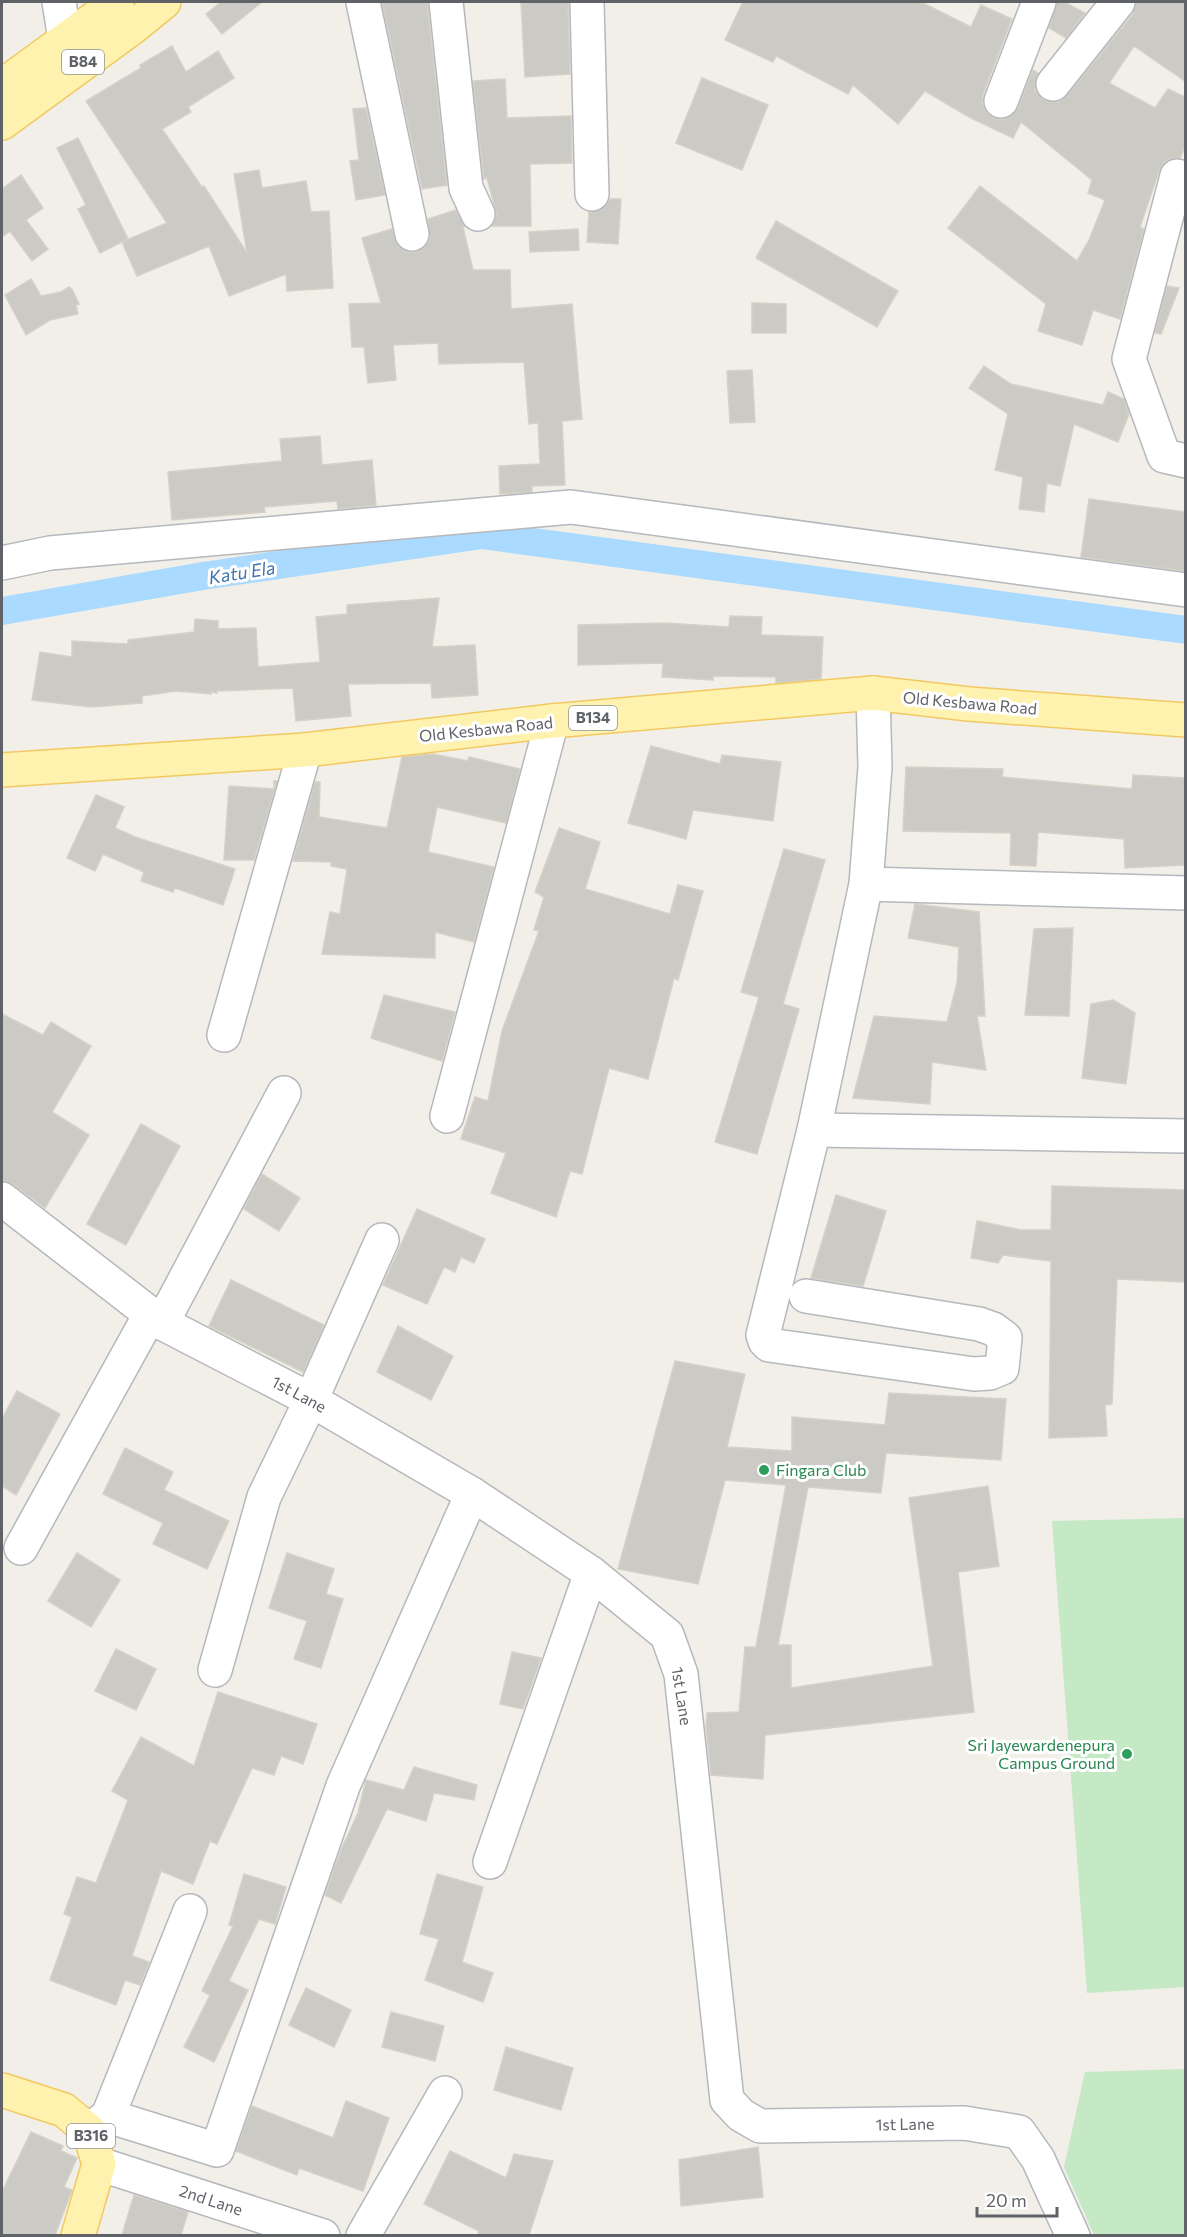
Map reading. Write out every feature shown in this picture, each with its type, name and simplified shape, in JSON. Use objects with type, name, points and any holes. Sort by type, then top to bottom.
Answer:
[{"type":"main road","name":"B84","points":[[2,123],[74,51],[117,2]]},
{"type":"main road","name":"B84","points":[[2,86],[74,51],[132,28],[164,2]]},
{"type":"main road","name":"Old Kesbawa Road","points":[[2,770],[305,750],[552,722],[873,693],[969,704],[1185,720]]},
{"type":"main road","name":"B316","points":[[2,2090],[99,2123],[99,2164],[78,2235]]},
{"type":"street","points":[[59,2],[74,51]]},
{"type":"street","points":[[363,2],[412,234]]},
{"type":"street","points":[[446,2],[466,188],[478,214]]},
{"type":"street","points":[[587,2],[592,194]]},
{"type":"street","points":[[1001,101],[1039,2]]},
{"type":"street","points":[[1053,84],[1118,2]]},
{"type":"street","points":[[1177,176],[1129,359],[1164,456],[1185,461]]},
{"type":"street","points":[[2,563],[50,553],[571,507],[1185,590]]},
{"type":"street","points":[[806,1296],[979,1324],[993,1329],[1005,1338],[1002,1368],[990,1373],[974,1374],[769,1345],[763,1335],[814,1130],[866,884],[875,767],[873,693]]},
{"type":"street","points":[[447,1116],[552,722]]},
{"type":"street","points":[[224,1035],[305,750]]},
{"type":"street","points":[[866,884],[1185,893]]},
{"type":"street","points":[[21,1548],[284,1093]]},
{"type":"street","points":[[814,1130],[1185,1136]]},
{"type":"street","name":"1st Lane","points":[[2,1199],[156,1318],[311,1400],[472,1494],[591,1573],[667,1635],[681,1674],[727,2100],[741,2115],[760,2126],[964,2123],[1019,2132],[1038,2159],[1072,2235]]},
{"type":"street","points":[[214,1670],[264,1497],[311,1400],[382,1240]]},
{"type":"street","points":[[190,1911],[99,2123],[217,2150],[343,1786],[472,1494]]},
{"type":"street","points":[[490,1862],[591,1573]]},
{"type":"street","points":[[363,2235],[446,2093]]},
{"type":"street","name":"2nd Lane","points":[[99,2164],[323,2235]]},
{"type":"green space","name":"Sri Jayewardenepura Campus Ground","points":[[1185,1518],[1185,1987],[1087,1993],[1052,1521]]},
{"type":"green space","points":[[1185,2069],[1185,2235],[1094,2235],[1064,2167],[1085,2072]]},
{"type":"building","points":[[221,2],[262,2],[222,34],[206,14]]},
{"type":"building","points":[[382,2],[427,2],[447,185],[422,189]]},
{"type":"building","points":[[521,2],[568,2],[570,74],[525,77]]},
{"type":"building","points":[[743,2],[921,2],[971,27],[981,5],[1012,19],[983,94],[982,103],[987,113],[1003,120],[1012,116],[1018,108],[1033,70],[1038,73],[1035,90],[1042,99],[1059,102],[1067,96],[1133,14],[1136,2],[1185,2],[1185,81],[1134,46],[1109,83],[1155,108],[1168,89],[1185,97],[1185,146],[1180,158],[1172,158],[1164,162],[1159,171],[1140,227],[1144,229],[1120,319],[1093,310],[1082,345],[1038,331],[1046,304],[948,228],[980,186],[1077,261],[1089,240],[1105,200],[1088,193],[1092,180],[1021,122],[1013,138],[969,117],[925,91],[898,124],[853,85],[848,94],[776,56],[773,62],[725,40]]},
{"type":"building","points":[[1057,2],[1064,2],[1085,13],[1066,38],[1049,28]]},
{"type":"building","points":[[172,46],[186,72],[218,51],[234,78],[188,107],[191,112],[162,129],[202,187],[204,186],[247,253],[234,174],[259,170],[262,188],[306,181],[311,212],[329,211],[333,288],[287,291],[286,274],[229,296],[209,246],[137,276],[122,242],[167,223],[86,101],[141,68],[140,65]]},
{"type":"building","points":[[702,78],[768,105],[742,170],[676,143]]},
{"type":"building","points":[[505,79],[507,118],[571,116],[572,163],[530,164],[531,226],[492,226],[497,215],[487,178],[484,179],[473,81]]},
{"type":"building","points":[[366,108],[385,195],[356,200],[350,161],[359,160],[353,109]]},
{"type":"building","points":[[78,138],[128,239],[100,253],[78,209],[86,205],[57,148]]},
{"type":"building","points":[[21,175],[43,208],[26,220],[48,249],[32,261],[10,231],[2,237],[2,189]]},
{"type":"building","points":[[610,199],[621,199],[618,244],[587,242],[589,212],[602,210]]},
{"type":"building","points":[[456,210],[465,226],[463,227],[473,270],[510,270],[511,309],[572,304],[582,419],[562,421],[565,485],[532,486],[532,492],[500,494],[499,466],[540,464],[538,423],[529,424],[524,362],[439,364],[438,343],[393,345],[396,380],[368,383],[364,347],[352,347],[349,304],[381,303],[362,238],[392,229],[398,247],[407,252],[416,252],[424,248],[430,240],[428,219]]},
{"type":"building","points":[[776,221],[898,291],[877,327],[756,258]]},
{"type":"building","points":[[578,229],[579,250],[530,252],[529,232]]},
{"type":"building","points":[[31,279],[41,296],[61,292],[69,287],[72,289],[79,304],[76,305],[78,314],[50,320],[26,335],[5,295]]},
{"type":"building","points":[[1167,286],[1179,288],[1161,334],[1155,333]]},
{"type":"building","points":[[752,303],[786,304],[786,333],[752,333]]},
{"type":"building","points":[[984,366],[1011,384],[1103,405],[1108,392],[1124,399],[1129,414],[1118,442],[1074,424],[1060,486],[1047,483],[1044,512],[1019,509],[1023,477],[995,470],[1008,414],[969,388]]},
{"type":"building","points":[[752,370],[755,422],[730,423],[727,371]]},
{"type":"building","points":[[320,436],[322,465],[372,460],[376,505],[338,509],[337,501],[264,507],[265,512],[172,520],[168,472],[282,461],[280,439]]},
{"type":"building","points":[[1089,499],[1185,512],[1185,571],[1081,557]]},
{"type":"building","points":[[439,598],[432,647],[475,645],[478,695],[432,698],[431,683],[348,684],[351,716],[296,721],[293,688],[217,691],[211,694],[176,691],[142,696],[142,703],[91,707],[32,700],[40,652],[72,657],[72,641],[128,644],[128,640],[194,632],[195,619],[218,621],[218,629],[256,628],[258,667],[320,662],[316,617],[347,614],[347,605]]},
{"type":"building","points":[[730,616],[762,617],[761,635],[823,637],[821,679],[776,683],[776,677],[713,676],[713,680],[662,677],[663,663],[578,665],[578,625],[665,623],[729,627]]},
{"type":"building","points":[[651,746],[720,764],[722,755],[781,762],[773,821],[693,810],[686,839],[628,823]]},
{"type":"building","points":[[433,754],[468,761],[469,757],[520,769],[506,823],[437,807],[428,852],[494,867],[474,942],[435,932],[435,958],[322,954],[330,912],[340,914],[347,869],[331,866],[331,862],[293,861],[315,782],[320,782],[319,817],[387,828],[402,757]]},
{"type":"building","points":[[906,767],[1003,769],[1002,777],[1132,789],[1133,775],[1185,778],[1185,865],[1125,868],[1124,839],[1038,832],[1036,866],[1010,865],[1011,833],[903,831]]},
{"type":"building","points":[[274,781],[277,781],[254,860],[224,860],[229,786],[274,789]]},
{"type":"building","points":[[96,795],[124,807],[115,828],[135,837],[235,869],[223,905],[175,888],[173,892],[141,881],[144,872],[103,854],[95,871],[67,858]]},
{"type":"building","points":[[559,828],[600,842],[585,889],[670,914],[678,885],[703,891],[678,980],[674,978],[648,1079],[609,1068],[582,1174],[570,1171],[556,1217],[491,1193],[506,1153],[461,1139],[475,1097],[488,1101],[502,1031],[539,931],[534,930],[544,897],[535,892]]},
{"type":"building","points":[[784,849],[825,860],[783,1004],[799,1009],[757,1154],[715,1142],[759,997],[741,992]]},
{"type":"building","points":[[915,904],[979,912],[985,1016],[977,1016],[986,1070],[932,1062],[930,1104],[853,1098],[874,1016],[947,1022],[957,983],[959,947],[908,938]]},
{"type":"building","points":[[1073,928],[1069,1016],[1025,1015],[1034,929]]},
{"type":"building","points":[[384,995],[455,1012],[442,1061],[371,1038]]},
{"type":"building","points":[[1113,1000],[1135,1013],[1126,1084],[1082,1078],[1091,1004]]},
{"type":"building","points":[[2,1014],[43,1035],[51,1022],[91,1046],[52,1112],[89,1135],[45,1208],[13,1184],[2,1181]]},
{"type":"building","points":[[141,1124],[180,1146],[126,1245],[87,1224]]},
{"type":"building","points":[[262,1174],[300,1198],[279,1231],[244,1209]]},
{"type":"building","points":[[1052,1186],[1185,1190],[1185,1282],[1117,1279],[1112,1404],[1105,1405],[1107,1436],[1049,1438],[1051,1261],[1003,1255],[998,1263],[971,1258],[977,1221],[1021,1230],[1051,1230]]},
{"type":"building","points":[[836,1195],[886,1211],[863,1286],[811,1278]]},
{"type":"building","points":[[417,1209],[485,1239],[474,1263],[461,1257],[455,1272],[444,1267],[427,1304],[383,1285]]},
{"type":"building","points":[[231,1280],[324,1325],[303,1372],[209,1326]]},
{"type":"building","points":[[398,1326],[453,1356],[431,1400],[377,1372]]},
{"type":"building","points":[[675,1361],[745,1374],[727,1447],[792,1451],[792,1417],[885,1425],[889,1393],[1006,1399],[1001,1460],[886,1453],[881,1493],[808,1487],[778,1645],[791,1645],[791,1688],[933,1666],[909,1498],[988,1486],[999,1566],[958,1572],[974,1712],[765,1735],[763,1779],[711,1775],[706,1727],[707,1713],[739,1712],[745,1647],[756,1647],[786,1485],[725,1480],[698,1584],[618,1569]]},
{"type":"building","points":[[17,1391],[60,1414],[16,1495],[2,1486],[2,1419]]},
{"type":"building","points":[[125,1448],[173,1472],[164,1490],[229,1521],[207,1569],[153,1544],[163,1523],[103,1494]]},
{"type":"building","points":[[77,1553],[120,1580],[91,1627],[48,1601]]},
{"type":"building","points":[[287,1553],[334,1569],[326,1594],[343,1599],[321,1668],[294,1659],[307,1621],[269,1608]]},
{"type":"building","points":[[116,1649],[156,1669],[136,1710],[95,1691]]},
{"type":"building","points":[[512,1652],[541,1658],[523,1709],[500,1704]]},
{"type":"building","points":[[218,1692],[317,1724],[303,1764],[281,1756],[274,1775],[252,1768],[217,1844],[210,1841],[193,1884],[161,1871],[132,1956],[149,1962],[140,1985],[125,1980],[116,2005],[50,1980],[72,1917],[64,1914],[77,1877],[96,1883],[128,1800],[112,1791],[141,1737],[194,1766]]},
{"type":"building","points":[[414,1767],[477,1785],[474,1800],[434,1793],[426,1821],[387,1809],[341,1903],[325,1895],[341,1850],[358,1813],[366,1780],[404,1790]]},
{"type":"building","points":[[244,1874],[286,1887],[275,1924],[259,1919],[229,1981],[248,1990],[214,2062],[184,2047],[210,1995],[202,1991],[233,1926],[229,1925]]},
{"type":"building","points":[[437,1874],[483,1887],[462,1962],[493,1973],[483,2002],[425,1980],[439,1939],[420,1934]]},
{"type":"building","points":[[306,1988],[351,2010],[334,2047],[289,2025]]},
{"type":"building","points":[[391,2012],[444,2026],[435,2061],[382,2047]]},
{"type":"building","points":[[506,2047],[573,2068],[561,2110],[494,2090]]},
{"type":"building","points":[[346,2101],[389,2118],[363,2191],[299,2168],[297,2175],[236,2151],[252,2106],[333,2138]]},
{"type":"building","points":[[31,2132],[63,2146],[61,2151],[77,2158],[64,2187],[72,2190],[55,2235],[2,2235],[2,2192]]},
{"type":"building","points":[[758,2147],[763,2197],[681,2206],[679,2160]]},
{"type":"building","points":[[450,2151],[506,2178],[514,2154],[553,2161],[529,2235],[478,2235],[479,2231],[424,2204]]},
{"type":"building","points":[[134,2195],[188,2212],[181,2235],[122,2235]]},
{"type":"waterway","name":"Katu Ela","points":[[2,611],[203,576],[482,535],[1186,630]]},
{"type":"place","name":"Fingara Club","points":[[764,1470]]},
{"type":"place","name":"Sri Jayewardenepura Campus Ground","points":[[1127,1754]]}]
